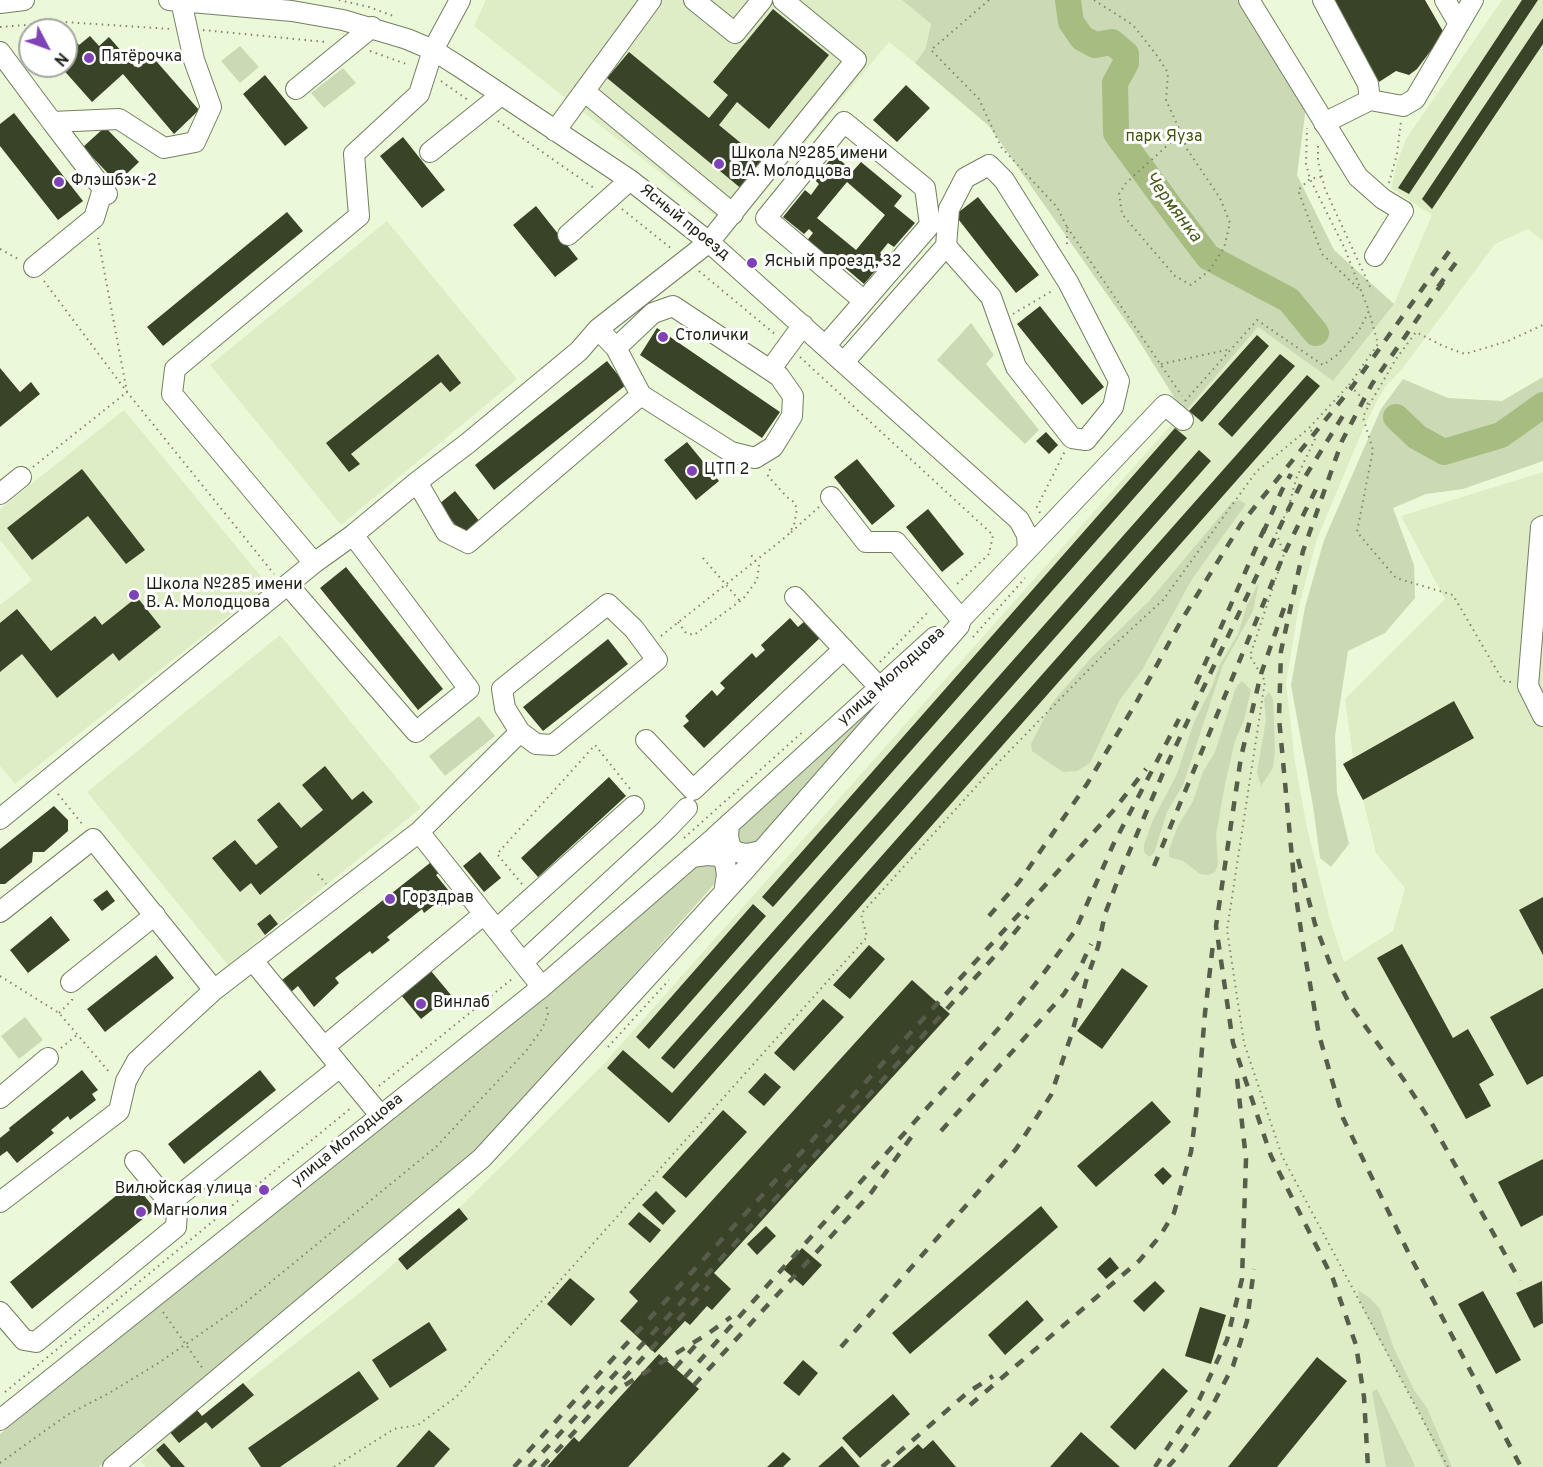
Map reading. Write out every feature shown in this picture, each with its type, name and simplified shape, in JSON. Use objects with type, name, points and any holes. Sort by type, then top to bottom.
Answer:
[{"type":"street","points":[[0,3],[24,0]]},
{"type":"street","name":"Ясный проезд","points":[[170,0],[313,7],[433,50],[630,180],[709,242],[1019,520],[1027,535],[1028,549]]},
{"type":"street","points":[[314,563],[172,394],[175,369],[359,216],[354,154],[419,94],[433,50],[459,0]]},
{"type":"street","points":[[555,131],[651,0]]},
{"type":"street","points":[[694,0],[735,33],[762,0]]},
{"type":"street","points":[[0,819],[314,563],[353,535],[548,378],[579,351],[598,329],[709,242],[856,60],[783,0]]},
{"type":"street","points":[[1249,0],[1315,123],[1358,177],[1383,199],[1403,211],[1375,256]]},
{"type":"street","points":[[1323,0],[1368,84],[1370,100]]},
{"type":"street","points":[[1445,0],[1459,24]]},
{"type":"street","points":[[1315,123],[1370,100],[1403,106],[1415,99],[1473,0]]},
{"type":"street","points":[[52,122],[120,119],[164,148],[195,142],[211,107],[194,60],[181,1]]},
{"type":"street","points":[[296,89],[372,27]]},
{"type":"street","points":[[0,52],[105,191],[94,218],[34,267]]},
{"type":"street","points":[[584,91],[733,214]]},
{"type":"street","points":[[430,152],[501,95]]},
{"type":"street","points":[[826,345],[930,225],[925,188],[844,122],[766,218],[864,301]]},
{"type":"street","points":[[844,362],[946,246],[949,209],[965,178],[989,165],[1004,180],[1068,282],[1119,381],[1113,407],[1086,440],[1072,438],[1016,367],[991,297],[946,246]]},
{"type":"street","points":[[568,235],[630,180]]},
{"type":"street","points":[[598,329],[616,348],[641,395],[731,452],[755,458],[764,453],[773,447],[792,416],[793,396],[779,376],[673,306],[653,313],[616,348]]},
{"type":"street","points":[[770,370],[803,325]]},
{"type":"street","points":[[417,482],[446,532],[468,543],[641,395]]},
{"type":"street","points":[[831,497],[866,542],[896,542],[961,619],[1165,405],[1184,410]]},
{"type":"street","points":[[0,494],[21,477]]},
{"type":"street","points":[[1543,526],[1541,527],[1528,686],[1543,717]]},
{"type":"street","points":[[353,535],[470,689]]},
{"type":"street","points":[[288,585],[416,732],[470,689],[502,689],[608,604],[634,629],[657,660],[553,745],[536,744],[520,732],[505,708],[502,689]]},
{"type":"street","points":[[795,597],[874,681]]},
{"type":"street","name":"улица Молодцова","points":[[0,1420],[542,987],[729,824],[874,681],[955,620],[961,619],[959,626],[724,893],[482,1158],[118,1466]]},
{"type":"street","points":[[646,740],[693,790],[844,650]]},
{"type":"street","points":[[0,1202],[119,1111],[126,1081],[137,1061],[214,990],[418,832],[520,732]]},
{"type":"street","points":[[497,929],[532,899],[633,799]]},
{"type":"street","points":[[525,965],[687,808]]},
{"type":"street","points":[[729,824],[730,846],[736,852],[747,854],[761,851]]},
{"type":"street","points":[[418,832],[542,987]]},
{"type":"street","points":[[0,912],[93,839],[214,990]]},
{"type":"street","points":[[692,857],[719,856],[725,862],[727,875],[724,893]]},
{"type":"street","points":[[324,1047],[484,914]]},
{"type":"street","points":[[71,982],[155,915]]},
{"type":"street","points":[[253,962],[380,1115]]},
{"type":"street","points":[[0,1098],[48,1058]]},
{"type":"street","points":[[170,1203],[340,1067]]},
{"type":"street","points":[[0,1312],[24,1340],[36,1342],[176,1227],[177,1212],[135,1161]]},
{"type":"path","points":[[989,0],[931,50],[980,99],[1001,147],[1057,207],[1066,227],[1160,364],[1184,410]]},
{"type":"path","points":[[1094,0],[1133,25],[1168,73],[1166,100],[1181,133],[1187,149],[1220,198],[1230,223],[1224,248],[1209,271],[1191,285],[1176,276],[1122,214],[1119,194],[1126,183],[1181,133]]},
{"type":"path","points":[[78,23],[351,44],[427,72],[609,199],[686,260],[788,346],[993,535],[989,554],[943,597],[874,681]]},
{"type":"path","points":[[0,27],[18,25]]},
{"type":"path","points":[[1383,199],[1397,154],[1403,106]]},
{"type":"path","points":[[333,1467],[394,1429],[418,1425],[456,1397],[867,937],[861,914],[992,769],[1103,655],[1163,600],[1256,472],[1308,429],[1349,385],[1378,344],[1369,311],[1345,249],[1310,179],[1306,164],[1315,123]]},
{"type":"path","points":[[1317,142],[1318,161],[1325,189],[1372,291]]},
{"type":"path","points":[[1322,177],[1310,179],[1298,190],[1322,254],[1361,291]]},
{"type":"path","points":[[94,218],[127,392]]},
{"type":"path","points":[[1066,227],[1067,249]]},
{"type":"path","points":[[0,249],[34,267],[127,392],[275,575],[288,585]]},
{"type":"path","points":[[1000,321],[1068,282]]},
{"type":"path","points":[[1184,410],[1231,349],[1257,320],[1323,365],[1337,355],[1358,332],[1369,311]]},
{"type":"path","points":[[1528,686],[1503,681],[1453,595],[1396,578],[1358,532],[1373,450],[1363,417],[1396,359],[1416,332],[1465,354],[1508,341],[1543,324]]},
{"type":"path","points":[[1160,364],[1231,349]]},
{"type":"path","points":[[1349,385],[1370,405]]},
{"type":"path","points":[[21,477],[127,392]]},
{"type":"path","points":[[1165,405],[1184,410]]},
{"type":"path","points":[[1308,429],[1316,433],[1315,439],[1296,479],[1288,510],[1276,532],[1284,554],[1282,564],[1250,656],[1265,681],[1227,930],[1244,1042],[1282,1156],[1448,1467]]},
{"type":"path","points":[[1048,528],[1037,507],[1072,438]]},
{"type":"path","points":[[764,453],[771,468],[768,476],[794,502],[797,509],[794,525],[788,535]]},
{"type":"path","points":[[647,647],[788,535],[831,497]]},
{"type":"path","points":[[678,622],[686,633],[694,635],[740,601],[757,580],[759,566],[749,552]]},
{"type":"path","points":[[703,558],[740,601]]},
{"type":"path","points":[[679,842],[808,728]]},
{"type":"path","points":[[532,899],[497,854],[595,745],[633,799]]},
{"type":"path","points":[[47,780],[93,839]]},
{"type":"path","points":[[0,1396],[525,965]]},
{"type":"path","points":[[0,976],[59,1013],[107,1071],[126,1081]]},
{"type":"path","points":[[0,1463],[67,1415],[111,1392],[245,1303],[436,1147],[526,1051],[542,1029],[548,1015],[542,987]]},
{"type":"path","points":[[59,1013],[67,1004]]},
{"type":"path","points":[[48,1058],[77,1035]]},
{"type":"path","points":[[153,1298],[203,1369]]},
{"type":"shaded area","name":"Школа №285 имени В.А. Молодцова","points":[[486,0],[902,0],[931,24],[925,50],[915,63],[889,42],[733,230],[474,26]]},
{"type":"shaded area","points":[[1502,0],[1543,0],[1543,241],[1528,229],[1495,244],[1379,397],[1317,539],[1299,606],[1286,683],[1295,762],[1307,828],[1330,919],[1344,962],[1393,931],[1405,888],[1376,853],[1363,800],[1343,764],[1353,757],[1345,699],[1445,599],[1401,516],[1543,472],[1543,1467],[146,1467],[141,1462],[169,1431],[196,1409],[203,1416],[362,1291],[459,1208],[601,1067],[1258,327],[1333,381],[1394,304],[1432,215],[1391,188],[1406,139]]},
{"type":"shaded area","points":[[387,221],[517,379],[341,525],[210,365]]},
{"type":"shaded area","name":"Школа №285 имени В. А. Молодцова","points":[[124,410],[268,585],[15,784],[0,766],[0,605],[32,580],[0,540],[0,509]]},
{"type":"shaded area","points":[[280,635],[421,808],[228,965],[87,792]]},
{"type":"green space","name":"парк Яуза","points":[[902,0],[1241,0],[1306,107],[1297,175],[1334,250],[1394,304],[1333,381],[1258,327],[1184,413],[1134,333],[989,126],[915,63],[925,50],[931,24]]},
{"type":"green space","points":[[240,46],[259,67],[240,83],[221,61]]},
{"type":"green space","points":[[343,68],[356,83],[324,108],[311,93]]},
{"type":"green space","points":[[971,323],[994,355],[986,364],[1039,430],[1025,444],[937,360]]},
{"type":"green space","points":[[1543,377],[1543,461],[1463,489],[1426,494],[1393,508],[1414,565],[1415,598],[1385,633],[1348,651],[1335,736],[1337,793],[1349,844],[1331,867],[1320,858],[1291,685],[1305,607],[1324,540],[1381,409],[1403,379],[1448,398],[1502,401]]},
{"type":"green space","points":[[1239,500],[1246,504],[1192,579],[1142,670],[1119,701],[1090,763],[1077,771],[1063,772],[1032,751],[1031,744],[1052,703],[1091,658],[1150,600],[1232,502]]},
{"type":"green space","points":[[1259,582],[1253,611],[1223,665],[1183,785],[1167,812],[1154,853],[1149,857],[1144,852],[1144,845],[1152,822],[1177,774],[1194,722],[1212,687],[1219,666],[1238,634],[1247,605]]},
{"type":"green space","points":[[911,671],[754,847],[749,849],[735,840],[736,827]]},
{"type":"green space","points":[[1242,681],[1251,690],[1244,720],[1235,741],[1225,784],[1216,835],[1218,865],[1215,872],[1208,875],[1200,874],[1183,861],[1169,857],[1169,850],[1177,828],[1193,801],[1203,772],[1215,752],[1236,687]]},
{"type":"green space","points":[[1269,692],[1273,699],[1275,751],[1273,768],[1261,786],[1257,772],[1266,720],[1264,698]]},
{"type":"green space","points":[[479,716],[495,736],[445,776],[429,756]]},
{"type":"green space","points":[[694,861],[717,865],[717,881],[475,1154],[99,1467],[0,1467],[0,1434],[553,988]]},
{"type":"green space","points":[[25,1017],[43,1040],[19,1059],[1,1036]]},
{"type":"green space","points":[[1358,1290],[1380,1309],[1393,1346],[1414,1390],[1427,1408],[1452,1467],[1445,1467],[1421,1416],[1365,1313]]},
{"type":"green space","points":[[1377,1389],[1415,1467],[1386,1467],[1372,1392]]},
{"type":"building","points":[[1334,0],[1425,0],[1444,33],[1417,69],[1409,75],[1396,71],[1379,82]]},
{"type":"building","points":[[1522,0],[1538,0],[1409,194],[1398,188]]},
{"type":"building","points":[[773,9],[829,55],[769,129],[737,102],[719,125],[765,163],[743,190],[607,78],[629,52],[709,118],[728,95],[713,82]]},
{"type":"building","points":[[1543,18],[1543,44],[1432,209],[1422,199]]},
{"type":"building","points":[[90,36],[99,46],[109,37],[135,67],[150,54],[199,110],[174,134],[123,74],[92,102],[71,78],[78,78],[78,44]]},
{"type":"building","points":[[265,75],[308,128],[285,146],[243,94]]},
{"type":"building","points":[[906,85],[930,108],[897,142],[873,120]]},
{"type":"building","points":[[14,113],[83,201],[58,220],[0,146],[0,124]]},
{"type":"building","points":[[105,127],[139,162],[117,183],[83,147]]},
{"type":"building","points":[[403,137],[445,190],[422,208],[380,156]]},
{"type":"building","points":[[834,155],[853,171],[861,162],[902,196],[894,206],[915,223],[894,247],[888,243],[880,253],[886,258],[864,284],[843,266],[847,260],[844,257],[835,268],[805,243],[813,233],[809,229],[804,234],[783,217],[805,190],[811,195],[819,184],[814,179]],"holes":[[[847,182],[885,215],[856,250],[817,218]]]},
{"type":"building","points":[[978,197],[1039,275],[1016,293],[955,215]]},
{"type":"building","points":[[536,206],[578,259],[555,277],[513,225]]},
{"type":"building","points":[[287,212],[303,231],[163,346],[147,327]]},
{"type":"building","points":[[1040,306],[1104,387],[1082,405],[1017,324]]},
{"type":"building","points":[[657,328],[780,412],[762,438],[640,355]]},
{"type":"building","points":[[1257,335],[1269,346],[1202,422],[1189,411]]},
{"type":"building","points":[[438,354],[461,383],[450,392],[441,382],[351,454],[360,464],[349,472],[326,443]]},
{"type":"building","points":[[1280,354],[1295,366],[1232,437],[1218,424]]},
{"type":"building","points":[[607,361],[626,385],[494,490],[475,465]]},
{"type":"building","points":[[0,368],[20,392],[31,382],[40,394],[0,427]]},
{"type":"building","points":[[1307,375],[1320,386],[669,1123],[607,1068],[623,1050],[672,1093]]},
{"type":"building","points":[[1175,428],[1187,438],[773,907],[762,897]]},
{"type":"building","points":[[1046,432],[1058,445],[1049,454],[1036,441]]},
{"type":"building","name":"ЦТП 2","points":[[687,442],[719,481],[696,500],[664,460]]},
{"type":"building","points":[[1199,450],[1211,461],[674,1069],[661,1058]]},
{"type":"building","points":[[857,459],[895,506],[872,525],[834,477]]},
{"type":"building","points":[[82,469],[145,550],[126,564],[88,516],[32,560],[7,528]]},
{"type":"building","points":[[455,491],[480,522],[464,536],[439,504]]},
{"type":"building","points":[[928,509],[964,554],[942,572],[906,527]]},
{"type":"building","points":[[346,567],[443,689],[418,710],[320,588]]},
{"type":"building","points":[[137,597],[161,627],[119,661],[113,653],[57,698],[22,654],[0,672],[0,623],[17,609],[51,651],[95,616],[102,625]]},
{"type":"building","points":[[790,618],[798,627],[806,620],[821,637],[704,748],[683,726],[689,721],[685,716],[712,690],[717,696],[725,688],[720,683],[752,653],[756,658],[765,650],[761,645]]},
{"type":"building","points":[[608,639],[628,664],[543,731],[523,707]]},
{"type":"building","points":[[1454,701],[1474,738],[1363,800],[1343,764]]},
{"type":"building","points":[[325,766],[352,800],[363,791],[373,802],[260,895],[251,883],[240,892],[212,858],[235,840],[256,865],[278,847],[257,820],[279,802],[301,828],[323,810],[302,785]]},
{"type":"building","points":[[609,777],[626,796],[538,877],[521,858]]},
{"type":"building","points":[[54,806],[68,820],[68,831],[44,852],[33,852],[32,862],[5,884],[0,884],[0,849]]},
{"type":"building","points":[[480,852],[501,878],[484,892],[463,866]]},
{"type":"building","points":[[435,859],[444,869],[436,875],[453,896],[441,906],[438,902],[424,913],[422,909],[387,937],[390,940],[372,954],[370,951],[335,978],[339,983],[314,1007],[298,986],[291,992],[282,980]]},
{"type":"building","points":[[107,890],[115,901],[102,911],[93,900]]},
{"type":"building","points":[[1543,897],[1543,955],[1519,910]]},
{"type":"building","points":[[753,904],[766,916],[649,1049],[636,1037]]},
{"type":"building","points":[[270,914],[278,924],[265,935],[257,924]]},
{"type":"building","points":[[51,916],[70,940],[28,973],[10,950]]},
{"type":"building","points":[[1402,944],[1453,1038],[1468,1029],[1494,1075],[1479,1084],[1491,1106],[1466,1119],[1377,958]]},
{"type":"building","points":[[869,945],[885,959],[850,999],[833,985]]},
{"type":"building","points":[[156,955],[174,978],[105,1032],[87,1009]]},
{"type":"building","points":[[1122,968],[1148,986],[1102,1049],[1077,1031]]},
{"type":"building","points":[[431,971],[451,995],[421,1019],[401,995]]},
{"type":"building","points":[[912,980],[950,1014],[714,1273],[731,1289],[712,1310],[707,1306],[690,1325],[685,1321],[655,1353],[620,1321],[638,1301],[629,1292]]},
{"type":"building","points":[[1543,988],[1543,1076],[1527,1085],[1490,1017]]},
{"type":"building","points":[[823,999],[844,1017],[794,1071],[774,1053]]},
{"type":"building","points":[[82,1070],[98,1090],[92,1094],[96,1100],[70,1120],[68,1116],[51,1130],[54,1133],[17,1163],[7,1151],[0,1156],[0,1138],[10,1130],[9,1128]]},
{"type":"building","points":[[260,1070],[276,1090],[184,1164],[168,1144]]},
{"type":"building","points":[[765,1073],[781,1087],[764,1106],[748,1092]]},
{"type":"building","points":[[1152,1101],[1171,1122],[1096,1187],[1077,1166]]},
{"type":"building","points":[[723,1110],[747,1132],[686,1198],[662,1177]]},
{"type":"building","points":[[1543,1159],[1543,1215],[1521,1227],[1498,1182]]},
{"type":"building","points":[[1163,1167],[1172,1176],[1163,1185],[1154,1175]]},
{"type":"building","points":[[133,1182],[155,1209],[32,1309],[10,1282]]},
{"type":"building","points":[[656,1191],[676,1211],[663,1225],[642,1205]]},
{"type":"building","points":[[1041,1206],[1058,1227],[910,1354],[892,1333]]},
{"type":"building","points":[[459,1208],[468,1219],[407,1270],[398,1259]]},
{"type":"building","points":[[639,1212],[661,1230],[650,1243],[628,1224]]},
{"type":"building","points":[[766,1226],[776,1236],[757,1255],[747,1244]]},
{"type":"building","points":[[802,1248],[822,1265],[803,1286],[783,1269]]},
{"type":"building","points":[[1110,1257],[1119,1268],[1106,1279],[1097,1269]]},
{"type":"building","points":[[570,1278],[595,1299],[571,1326],[547,1304]]},
{"type":"building","points":[[1155,1281],[1165,1291],[1144,1312],[1133,1301]]},
{"type":"building","points":[[1542,1281],[1543,1323],[1534,1328],[1516,1293]]},
{"type":"building","points":[[1483,1291],[1521,1360],[1496,1374],[1458,1304]]},
{"type":"building","points":[[1027,1300],[1044,1320],[1005,1355],[988,1335]]},
{"type":"building","points":[[1200,1307],[1226,1315],[1211,1364],[1185,1356]]},
{"type":"building","points":[[429,1322],[447,1350],[390,1388],[372,1360]]},
{"type":"building","points":[[659,1354],[699,1389],[628,1467],[547,1467],[574,1437],[579,1442]]},
{"type":"building","points":[[1317,1357],[1347,1381],[1277,1467],[1228,1467]]},
{"type":"building","points":[[803,1360],[818,1373],[799,1396],[783,1383]]},
{"type":"building","points":[[1163,1368],[1188,1391],[1135,1450],[1110,1427]]},
{"type":"building","points":[[359,1371],[379,1399],[280,1467],[261,1467],[248,1448]]},
{"type":"building","points":[[243,1383],[254,1395],[212,1429],[206,1422],[179,1443],[169,1431],[196,1409],[202,1416]]},
{"type":"building","points":[[893,1394],[910,1414],[860,1458],[842,1438]]},
{"type":"building","points":[[429,1430],[450,1449],[434,1467],[396,1467]]},
{"type":"building","points":[[1081,1432],[1120,1467],[1050,1467]]},
{"type":"building","points":[[933,1440],[956,1467],[892,1467],[918,1444],[923,1449]]},
{"type":"building","points":[[164,1443],[185,1467],[171,1467],[156,1450]]},
{"type":"building","points":[[842,1446],[860,1467],[818,1467]]},
{"type":"building","points":[[783,1452],[791,1459],[783,1467],[767,1467]]},
{"type":"waterway","name":"Чермянка","points":[[1068,0],[1071,22],[1082,38],[1095,45],[1112,42],[1126,54],[1126,63],[1115,83],[1116,133],[1165,200],[1208,257],[1289,300],[1316,333]]},
{"type":"waterway","name":"Чермянка","points":[[1396,417],[1417,437],[1444,452],[1501,435],[1543,405]]},
{"type":"railway","points":[[989,916],[1019,882],[1087,784],[1136,703],[1181,621],[1241,524],[1352,387],[1450,250]]},
{"type":"railway","points":[[1438,287],[1460,257]]},
{"type":"railway","points":[[1443,282],[1372,384],[1342,441],[1303,551],[1281,651],[1279,718],[1295,890],[1303,944],[1319,1035],[1343,1118],[1409,1254],[1521,1467]]},
{"type":"railway","points":[[841,1347],[1016,1149],[1051,1095],[1098,947],[1105,914],[1163,773],[1303,480],[1344,414]]},
{"type":"railway","points":[[1263,533],[1291,474]]},
{"type":"railway","points":[[1154,866],[1284,554],[1320,481]]},
{"type":"railway","points":[[1196,684],[1265,527]]},
{"type":"railway","points":[[1284,608],[1261,674],[1241,757],[1216,926],[1233,1043],[1271,1156],[1333,1279],[1356,1345],[1364,1397],[1368,1467]]},
{"type":"railway","points":[[685,1377],[1008,1018],[1040,978],[1075,931],[1113,845],[1179,719]]},
{"type":"railway","points":[[514,1467],[1113,811],[1146,769]]},
{"type":"railway","points":[[1298,859],[1315,924],[1332,969],[1350,1005],[1431,1122],[1520,1281]]},
{"type":"railway","points":[[529,1467],[711,1270],[1002,948],[1028,916]]},
{"type":"railway","points":[[941,1131],[1064,994],[1091,944]]},
{"type":"railway","points":[[970,1405],[1139,1261],[1160,1236],[1174,1213],[1191,1152],[1213,944]]},
{"type":"railway","points":[[1155,1467],[1199,1400],[1227,1340],[1242,1279],[1246,1159],[1236,1069]]},
{"type":"railway","points":[[694,1385],[871,1193],[917,1129]]},
{"type":"railway","points":[[1168,1467],[1183,1450],[1209,1412],[1233,1366],[1247,1321],[1254,1269]]},
{"type":"railway","points":[[542,1467],[709,1286]]},
{"type":"railway","points":[[625,1385],[731,1317]]},
{"type":"railway","points":[[675,1368],[696,1345]]},
{"type":"railway","points":[[882,1467],[967,1393],[993,1376]]},
{"type":"place","name":"Пятёрочка","points":[[89,58]]},
{"type":"place","name":"Школа №285 имени В.А. Молодцова","points":[[719,164]]},
{"type":"place","name":"Флэшбэк-2","points":[[59,182]]},
{"type":"place","name":"Ясный проезд, 32","points":[[752,263]]},
{"type":"place","name":"Столички","points":[[663,337]]},
{"type":"place","name":"ЦТП 2","points":[[692,471]]},
{"type":"place","name":"Школа №285 имени В. А. Молодцова","points":[[134,595]]},
{"type":"place","name":"Горздрав","points":[[390,899]]},
{"type":"place","name":"Винлаб","points":[[421,1004]]},
{"type":"place","name":"Вилюйская улица","points":[[264,1190]]},
{"type":"place","name":"Магнолия","points":[[141,1212]]}]
